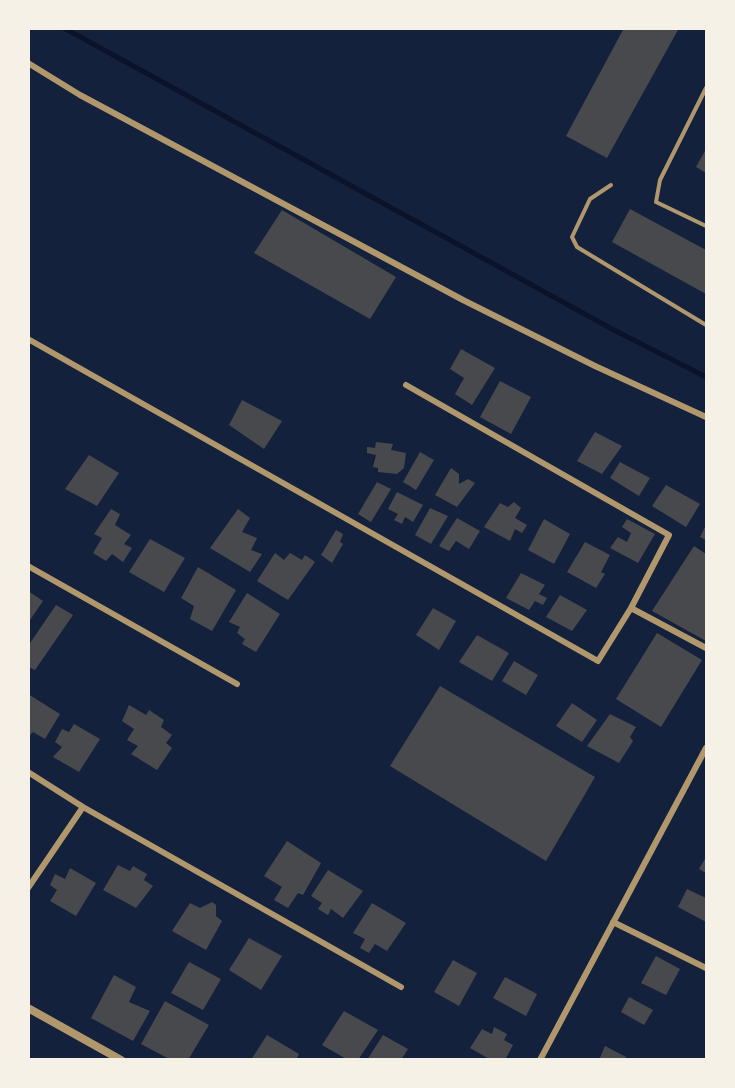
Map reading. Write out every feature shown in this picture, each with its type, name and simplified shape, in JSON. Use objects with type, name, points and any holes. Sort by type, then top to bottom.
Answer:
[{"type":"street","points":[[28,63],[80,95],[463,300],[595,366],[706,417]]},
{"type":"street","points":[[28,339],[598,661],[631,608],[669,535],[406,385]]},
{"type":"street","points":[[28,566],[237,684]]},
{"type":"street","points":[[631,608],[706,648]]},
{"type":"street","points":[[540,1059],[706,748]]},
{"type":"street","points":[[28,772],[83,807],[401,987]]},
{"type":"street","points":[[28,888],[83,807]]},
{"type":"street","points":[[613,922],[706,968]]},
{"type":"street","points":[[28,1008],[121,1059]]},
{"type":"lane","points":[[706,88],[660,180],[656,202],[706,226]]},
{"type":"lane","points":[[611,185],[590,199],[572,237],[577,247],[706,325]]},
{"type":"building","points":[[624,28],[679,28],[607,158],[566,136]]},
{"type":"building","points":[[706,149],[706,173],[696,167]]},
{"type":"building","points":[[630,209],[706,250],[706,294],[612,242]]},
{"type":"building","points":[[282,210],[396,277],[370,319],[254,253]]},
{"type":"building","points":[[461,349],[495,368],[472,405],[455,394],[464,378],[450,369]]},
{"type":"building","points":[[500,381],[531,397],[511,434],[480,417]]},
{"type":"building","points":[[242,400],[282,421],[264,449],[229,425]]},
{"type":"building","points":[[595,432],[622,446],[602,474],[577,461]]},
{"type":"building","points":[[376,442],[393,444],[391,450],[406,453],[404,468],[397,474],[378,472],[378,468],[373,467],[376,455],[367,453],[367,447],[375,448]]},
{"type":"building","points":[[420,452],[434,460],[416,490],[403,482]]},
{"type":"building","points":[[89,455],[119,473],[97,506],[65,489]]},
{"type":"building","points":[[620,462],[650,478],[639,496],[610,478]]},
{"type":"building","points":[[451,468],[459,474],[459,484],[468,479],[475,483],[457,507],[435,495]]},
{"type":"building","points":[[377,482],[391,489],[371,522],[358,514]]},
{"type":"building","points":[[666,485],[700,504],[686,527],[652,506]]},
{"type":"building","points":[[397,492],[423,505],[413,522],[405,517],[402,524],[394,520],[398,514],[388,509]]},
{"type":"building","points":[[514,502],[521,508],[515,518],[527,525],[522,533],[515,529],[510,541],[484,527],[500,503],[508,507]]},
{"type":"building","points":[[430,508],[448,516],[431,544],[415,535]]},
{"type":"building","points":[[111,509],[120,514],[115,525],[131,535],[124,544],[132,548],[123,562],[112,554],[106,561],[93,553],[102,538],[94,534]]},
{"type":"building","points":[[238,509],[250,518],[242,532],[257,538],[251,550],[262,554],[250,572],[210,548]]},
{"type":"building","points":[[457,518],[480,531],[469,549],[456,541],[449,551],[439,546]]},
{"type":"building","points":[[544,519],[570,534],[554,564],[528,550]]},
{"type":"building","points":[[627,519],[655,534],[638,563],[610,548],[618,537],[627,542],[631,533],[622,527]]},
{"type":"building","points":[[706,525],[706,540],[700,537]]},
{"type":"building","points":[[336,530],[343,534],[340,542],[343,544],[332,563],[321,555]]},
{"type":"building","points":[[150,539],[185,558],[164,592],[129,572]]},
{"type":"building","points":[[585,542],[610,555],[601,572],[605,574],[596,588],[567,572]]},
{"type":"building","points":[[694,546],[706,554],[706,641],[652,611]]},
{"type":"building","points":[[275,553],[284,560],[290,553],[302,560],[305,555],[315,562],[288,600],[257,581]]},
{"type":"building","points":[[198,567],[236,590],[212,631],[190,619],[194,606],[181,598]]},
{"type":"building","points":[[521,573],[545,585],[539,594],[547,598],[543,605],[535,601],[529,610],[506,598]]},
{"type":"building","points":[[28,591],[43,601],[28,623]]},
{"type":"building","points":[[247,593],[280,614],[256,652],[242,644],[245,639],[237,633],[240,627],[229,622]]},
{"type":"building","points":[[560,595],[587,610],[572,631],[546,617]]},
{"type":"building","points":[[56,605],[73,615],[35,670],[28,667],[28,646]]},
{"type":"building","points":[[433,608],[456,621],[439,650],[416,635]]},
{"type":"building","points":[[657,633],[702,660],[661,727],[616,699]]},
{"type":"building","points":[[477,635],[509,653],[492,681],[459,662]]},
{"type":"building","points":[[514,661],[538,675],[526,695],[502,681]]},
{"type":"building","points":[[440,686],[595,777],[546,861],[390,766]]},
{"type":"building","points":[[28,694],[60,714],[45,739],[33,732],[28,737]]},
{"type":"building","points":[[572,703],[597,720],[582,742],[556,726]]},
{"type":"building","points":[[129,705],[146,715],[149,710],[164,720],[161,727],[172,735],[166,743],[172,748],[157,770],[131,754],[138,746],[127,740],[134,729],[122,721]]},
{"type":"building","points":[[610,714],[636,727],[630,737],[633,741],[619,763],[587,746]]},
{"type":"building","points":[[74,724],[100,739],[79,772],[53,757],[62,747],[55,742],[62,729],[69,732]]},
{"type":"building","points":[[287,841],[321,863],[303,895],[298,893],[288,908],[274,900],[282,887],[264,876]]},
{"type":"building","points":[[706,857],[706,873],[699,869]]},
{"type":"building","points":[[118,865],[130,871],[133,866],[147,874],[144,880],[153,886],[136,908],[103,890]]},
{"type":"building","points":[[70,868],[96,883],[76,916],[50,901],[57,890],[50,885],[55,874],[65,879]]},
{"type":"building","points":[[328,870],[363,891],[343,918],[331,909],[328,915],[318,909],[322,903],[311,896]]},
{"type":"building","points":[[687,889],[706,898],[706,922],[678,907]]},
{"type":"building","points":[[212,902],[216,905],[216,916],[222,921],[206,950],[172,931],[190,903],[200,908]]},
{"type":"building","points":[[372,903],[406,923],[387,951],[375,944],[369,953],[360,948],[365,939],[353,933]]},
{"type":"building","points":[[249,938],[282,956],[261,990],[229,970]]},
{"type":"building","points":[[656,956],[680,969],[666,995],[641,983]]},
{"type":"building","points":[[453,960],[477,973],[459,1006],[434,992]]},
{"type":"building","points":[[189,962],[221,979],[203,1010],[171,993]]},
{"type":"building","points":[[114,975],[136,987],[129,1002],[150,1011],[133,1041],[91,1018]]},
{"type":"building","points":[[505,977],[537,994],[526,1016],[493,998]]},
{"type":"building","points":[[629,997],[653,1010],[644,1025],[621,1012]]},
{"type":"building","points":[[165,1001],[209,1025],[188,1060],[171,1060],[141,1044]]},
{"type":"building","points":[[344,1011],[378,1030],[358,1060],[348,1060],[322,1045]]},
{"type":"building","points":[[494,1027],[507,1034],[504,1040],[513,1045],[505,1060],[491,1060],[470,1048],[482,1029],[492,1034]]},
{"type":"building","points":[[267,1035],[299,1054],[296,1060],[251,1060]]},
{"type":"building","points":[[383,1035],[408,1049],[401,1060],[367,1060]]},
{"type":"building","points":[[605,1046],[626,1057],[625,1060],[599,1060]]},
{"type":"waterway","points":[[64,28],[612,329],[706,377]]}]
